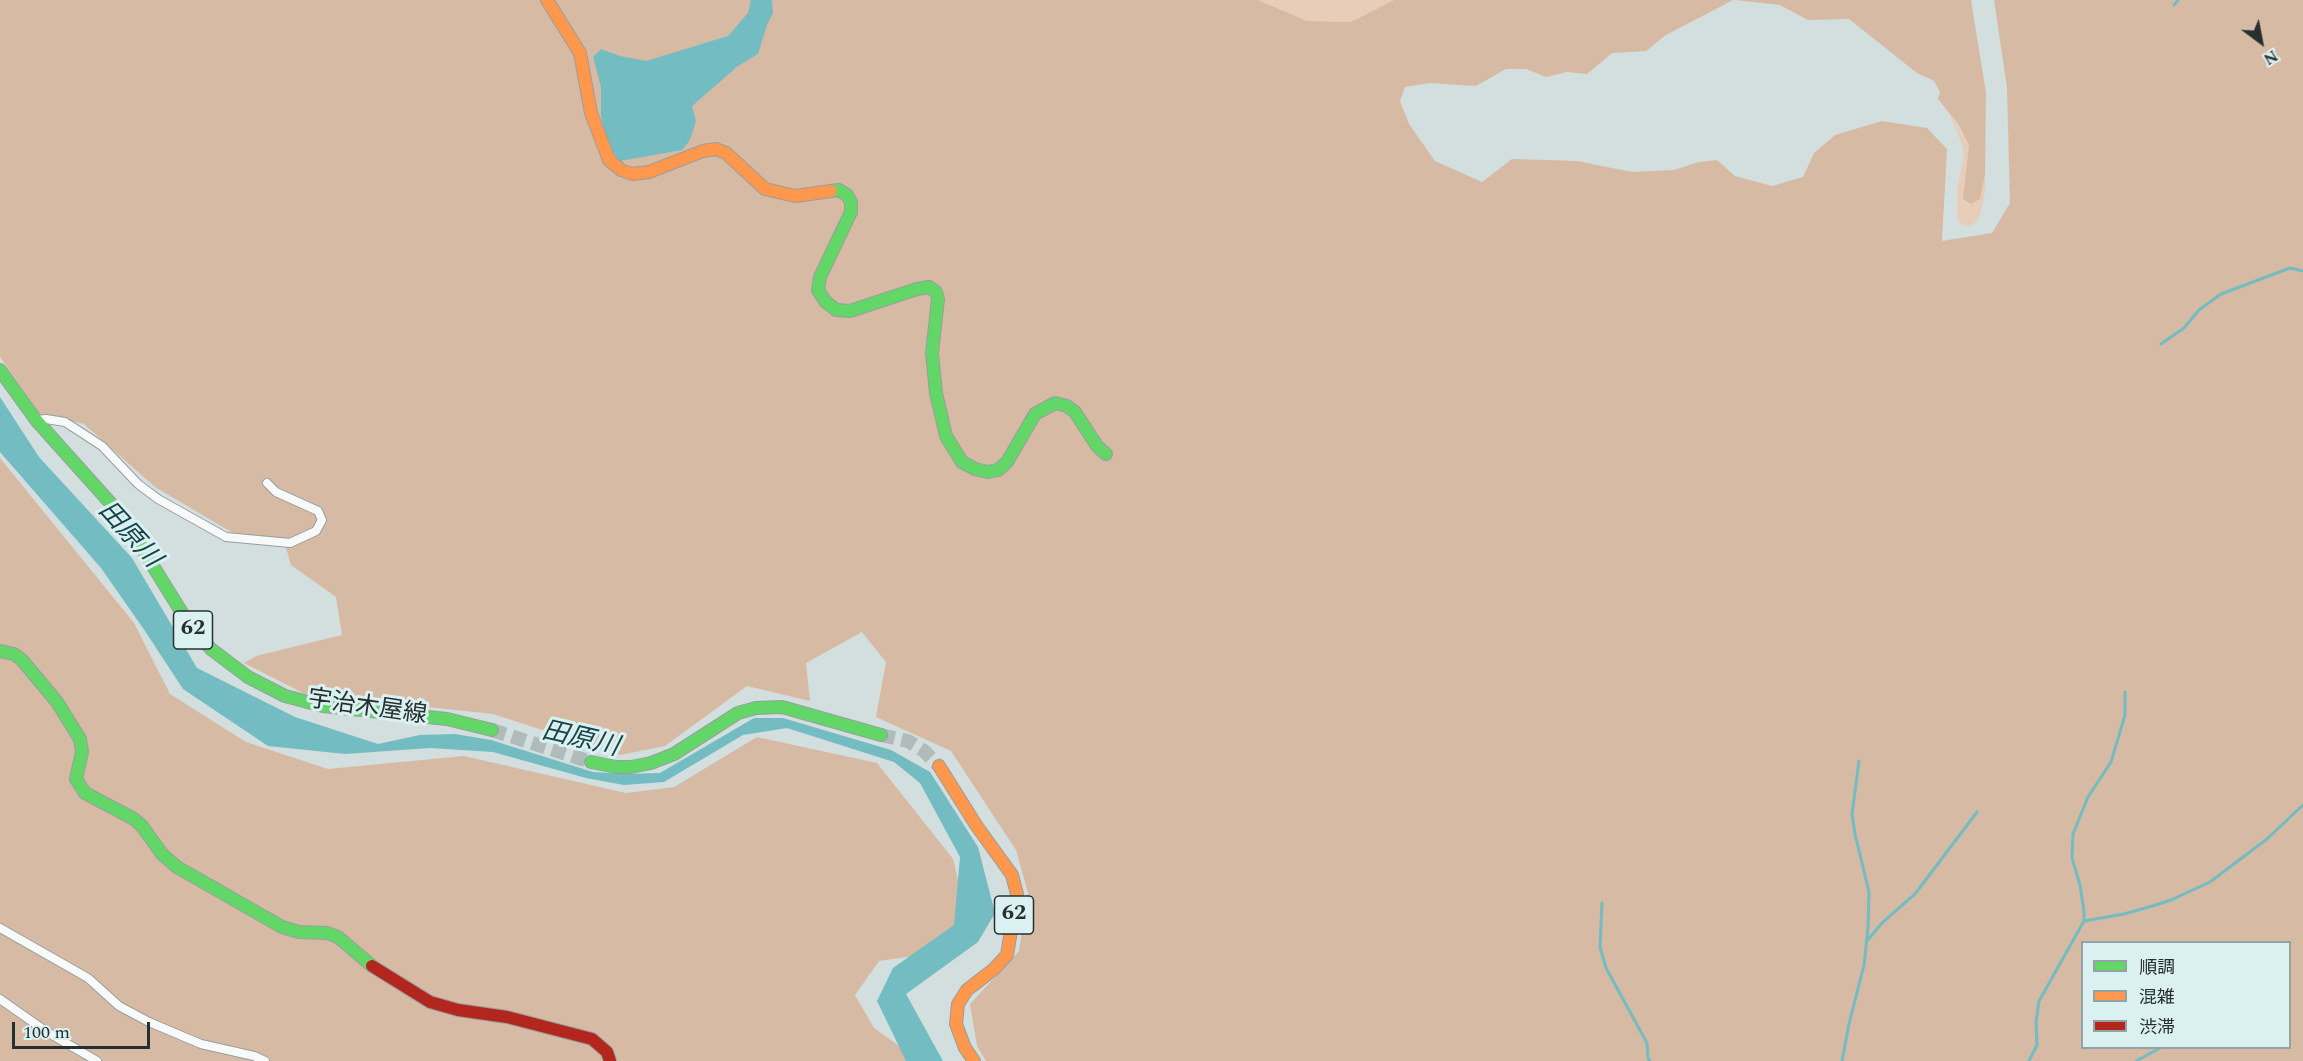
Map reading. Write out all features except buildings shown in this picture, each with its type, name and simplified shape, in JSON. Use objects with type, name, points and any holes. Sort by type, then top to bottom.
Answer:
[{"type":"street","points":[[547,0],[580,53],[591,113],[609,159],[621,170],[632,174],[650,172],[703,151],[716,149],[726,153],[765,189],[795,196],[839,190],[847,195],[851,202],[851,212],[820,277],[818,290],[825,301],[836,310],[850,311],[917,289],[929,287],[936,292],[938,299],[932,353],[936,393],[946,436],[962,462],[975,469],[988,472],[998,470],[1007,462],[1035,414],[1042,408],[1055,404],[1067,406],[1076,412],[1097,446],[1106,454]]},
{"type":"street","name":"宇治木屋線","points":[[0,370],[36,420],[122,516],[192,629],[211,649],[248,677],[285,696],[323,706],[447,719],[492,730]]},
{"type":"street","points":[[36,420],[65,422],[102,446],[138,484],[158,499],[226,537],[290,543],[316,531],[322,520],[318,511],[276,492],[267,483]]},
{"type":"street","points":[[0,651],[14,654],[22,660],[57,702],[80,739],[82,752],[76,779],[85,793],[134,819],[142,826],[162,854],[177,867],[282,927],[299,932],[327,933],[338,937],[379,972],[430,1002],[459,1010],[507,1017],[592,1040],[600,1044],[607,1052],[610,1061]]},
{"type":"street","points":[[591,762],[616,767],[651,763],[674,754],[738,713],[756,708],[782,707],[881,735]]},
{"type":"street","name":"62","points":[[939,766],[976,825],[1012,875],[1017,894],[1006,956],[994,969],[967,990],[958,1004],[956,1024],[974,1061]]},
{"type":"street","points":[[0,928],[88,978],[119,1006],[149,1022],[201,1044],[254,1056],[264,1061]]},
{"type":"street","points":[[0,999],[46,1032],[97,1061]]},
{"type":"shaded area","points":[[0,0],[1258,0],[1307,21],[1351,22],[1394,0],[1733,0],[1666,35],[1646,51],[1612,53],[1587,74],[1567,72],[1546,77],[1526,69],[1506,69],[1476,86],[1429,83],[1405,87],[1400,101],[1409,124],[1435,161],[1482,182],[1512,159],[1577,161],[1632,172],[1674,170],[1699,162],[1717,160],[1735,176],[1772,186],[1803,177],[1814,153],[1835,135],[1882,121],[1927,128],[1947,149],[1942,241],[1992,233],[2010,203],[2007,88],[1994,0],[2303,0],[2303,1061],[986,1061],[977,1046],[970,1004],[1019,951],[1028,893],[1016,850],[951,751],[876,717],[886,662],[862,632],[806,663],[810,701],[747,686],[665,746],[620,755],[493,714],[305,694],[244,663],[256,656],[342,635],[336,597],[291,565],[284,541],[233,533],[155,487],[84,424],[40,414],[0,357]]},
{"type":"shaded area","points":[[1258,0],[1394,0],[1351,22],[1307,21]]},
{"type":"shaded area","points":[[1735,0],[1971,0],[1986,93],[1985,175],[1980,199],[1971,204],[1963,199],[1969,145],[1958,124],[1938,99],[1940,92],[1934,81],[1917,73],[1849,19],[1808,20],[1780,5]]},
{"type":"shaded area","points":[[1947,108],[1969,145],[1963,199],[1980,199],[1985,175],[1985,192],[1979,219],[1970,226],[1962,225],[1957,218],[1957,190],[1964,154]]},
{"type":"shaded area","points":[[0,458],[134,623],[170,694],[246,742],[328,769],[464,756],[626,793],[674,787],[757,737],[877,763],[953,859],[965,908],[950,936],[929,954],[879,961],[855,995],[874,1028],[920,1061],[0,1061]]},
{"type":"water","points":[[751,0],[772,0],[773,13],[758,54],[738,66],[692,106],[696,121],[690,140],[682,150],[620,161],[608,145],[604,133],[601,115],[601,87],[593,57],[601,49],[620,56],[646,61],[728,36],[748,13]]},
{"type":"water","points":[[0,397],[39,457],[132,558],[197,668],[295,717],[378,744],[420,735],[455,734],[491,740],[593,772],[625,774],[660,773],[754,718],[783,718],[891,750],[930,772],[978,847],[995,913],[978,942],[906,994],[943,1061],[906,1061],[877,1001],[893,968],[954,925],[960,857],[920,783],[894,762],[787,728],[743,735],[664,782],[624,785],[586,778],[493,752],[430,748],[345,754],[268,746],[183,689],[101,568],[0,452]]},
{"type":"waterway","points":[[2174,5],[2178,0]]},
{"type":"waterway","points":[[2161,344],[2184,328],[2199,310],[2221,294],[2290,268],[2303,271]]},
{"type":"waterway","points":[[2029,1061],[2037,1045],[2036,1022],[2039,1001],[2084,921],[2080,885],[2072,858],[2073,834],[2088,797],[2111,762],[2125,715],[2125,692]]},
{"type":"waterway","points":[[1842,1061],[1864,965],[1868,928],[1869,892],[1852,814],[1859,761]]},
{"type":"waterway","points":[[2084,921],[2149,907],[2171,900],[2210,882],[2267,839],[2303,805]]},
{"type":"waterway","points":[[1866,942],[1883,922],[1915,894],[1977,812]]},
{"type":"waterway","points":[[1602,903],[1600,947],[1606,968],[1647,1043],[1650,1061]]},
{"type":"waterway","points":[[2136,1061],[2158,1049]]},
{"type":"tunnel","points":[[492,730],[591,762]]},
{"type":"tunnel","points":[[881,735],[908,741],[924,751],[939,766]]},
{"type":"traffic: fast","points":[[831,191],[839,190],[847,195],[851,202],[851,212],[820,277],[818,290],[825,301],[836,310],[850,311],[917,289],[929,287],[936,292],[938,299],[932,353],[936,393],[946,436],[962,462],[975,469],[988,472],[998,470],[1007,462],[1035,414],[1055,403],[1067,406],[1075,412],[1097,446],[1106,454]]},
{"type":"traffic: fast","points":[[0,370],[36,420],[122,516],[192,629],[211,649],[248,677],[285,696],[323,706],[447,719],[492,730]]},
{"type":"traffic: fast","points":[[0,651],[14,654],[22,660],[57,702],[80,739],[82,752],[76,779],[85,793],[134,819],[142,826],[162,854],[177,867],[282,927],[299,932],[327,933],[338,937],[372,966]]},
{"type":"traffic: fast","points":[[591,762],[616,767],[651,763],[674,754],[738,713],[756,708],[782,707],[881,735]]},
{"type":"traffic: slow","points":[[547,0],[580,53],[591,113],[609,160],[621,170],[632,174],[649,172],[703,151],[716,149],[726,153],[765,189],[795,196],[831,191]]},
{"type":"traffic: slow","points":[[939,766],[976,825],[1012,875],[1017,894],[1007,955],[994,969],[967,990],[958,1004],[956,1024],[965,1048],[974,1061]]},
{"type":"traffic: jam","points":[[372,966],[430,1002],[458,1010],[507,1017],[592,1039],[607,1052],[610,1061]]},
{"type":"water label","name":"田原川","points":[[128,536]]},
{"type":"water label","name":"田原川","points":[[580,741]]}]
